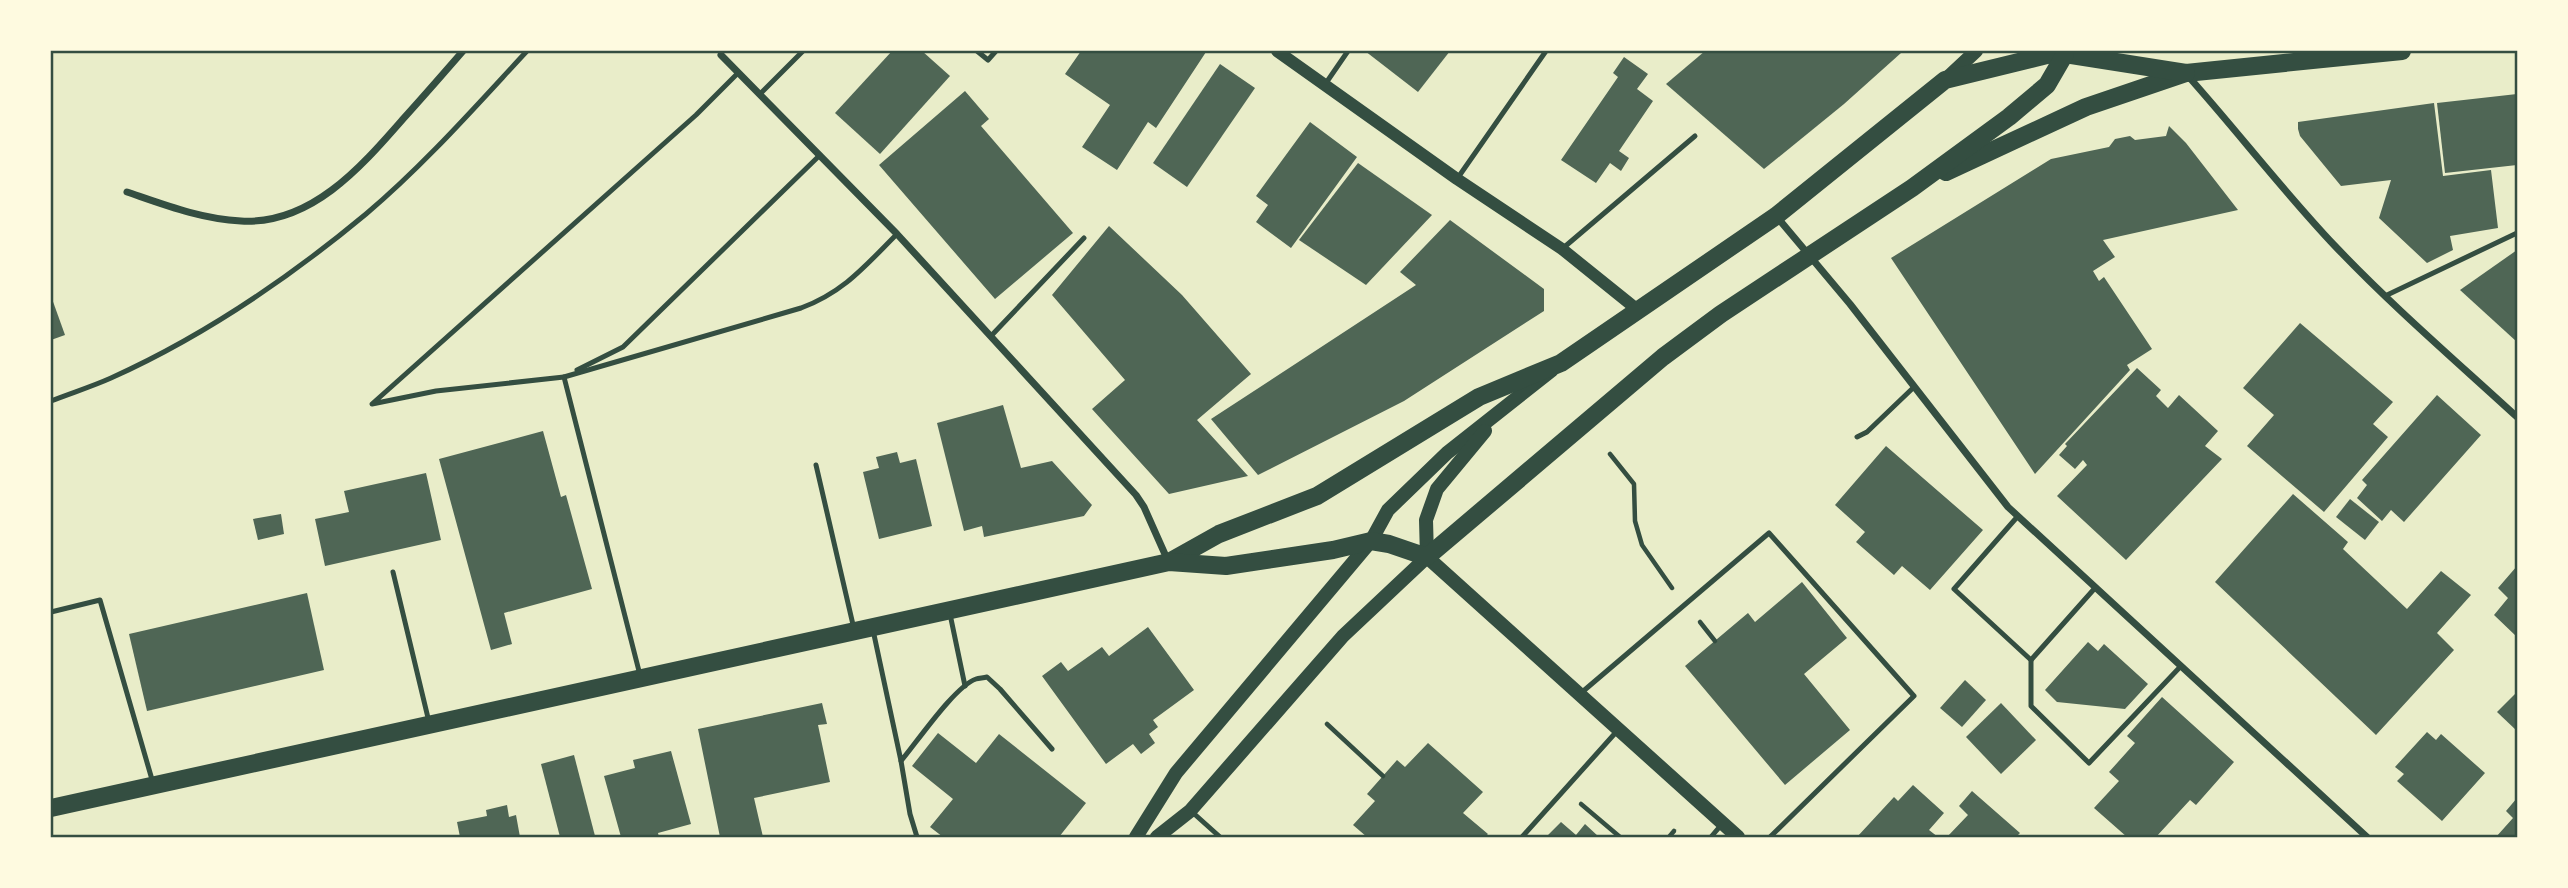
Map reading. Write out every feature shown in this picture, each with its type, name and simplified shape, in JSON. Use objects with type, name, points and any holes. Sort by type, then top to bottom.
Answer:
[{"type":"main road","points":[[1136,837],[1176,773],[1371,541],[1388,510],[1447,453],[1562,363],[1776,216],[1945,80],[1976,51]]},
{"type":"main road","points":[[1912,188],[2086,107],[2186,73],[2402,51]]},
{"type":"main road","points":[[1945,80],[2066,52],[2186,73]]},
{"type":"main road","points":[[1157,837],[1190,811],[1343,636],[1427,556],[1663,357],[1721,314],[1912,188],[2009,117],[2047,85],[2066,52]]},
{"type":"main road","points":[[1169,562],[1219,534],[1325,492],[1479,397],[1562,363]]},
{"type":"main road","points":[[1427,556],[1426,520],[1437,489],[1504,409]]},
{"type":"main road","points":[[51,808],[1169,562],[1226,566],[1333,550],[1371,541],[1427,556],[1738,837]]},
{"type":"street","points":[[127,192],[207,218],[244,222],[275,218],[304,207],[333,191],[362,167],[463,51]]},
{"type":"street","points":[[1277,51],[1457,179],[1562,249],[1639,311]]},
{"type":"street","points":[[721,55],[897,234],[1136,495],[1169,562]]},
{"type":"street","points":[[2186,73],[2287,193],[2385,296],[2517,417]]},
{"type":"street","points":[[1776,216],[1850,304],[2008,507],[2367,837]]},
{"type":"lane","points":[[51,401],[111,378],[192,336],[275,283],[375,205],[421,163],[527,51]]},
{"type":"lane","points":[[760,94],[803,51]]},
{"type":"lane","points":[[977,51],[988,60],[996,51]]},
{"type":"lane","points":[[1324,86],[1348,51]]},
{"type":"lane","points":[[1457,179],[1546,51]]},
{"type":"lane","points":[[738,73],[695,115],[372,404],[436,391],[564,377],[801,308],[825,299],[848,283],[897,234]]},
{"type":"lane","points":[[1562,249],[1695,136]]},
{"type":"lane","points":[[564,377],[623,347],[820,155]]},
{"type":"lane","points":[[2385,296],[2517,233]]},
{"type":"lane","points":[[991,336],[1084,238]]},
{"type":"lane","points":[[564,377],[641,678]]},
{"type":"lane","points":[[1857,437],[1867,432],[1914,387]]},
{"type":"lane","points":[[816,465],[901,761],[910,814],[917,837]]},
{"type":"lane","points":[[2018,516],[1954,589],[2031,660]]},
{"type":"lane","points":[[1579,695],[1769,533],[1914,696],[1770,837]]},
{"type":"lane","points":[[393,572],[430,725]]},
{"type":"lane","points":[[2095,588],[2031,660],[2031,706],[2089,763],[2181,666]]},
{"type":"lane","points":[[51,612],[100,600],[154,786]]},
{"type":"lane","points":[[949,610],[965,686]]},
{"type":"lane","points":[[901,761],[965,686],[975,679],[987,677],[1052,749]]},
{"type":"lane","points":[[1522,837],[1618,730]]},
{"type":"lane","points":[[1190,811],[1220,837]]},
{"type":"lane","points":[[1711,837],[1723,824]]},
{"type":"path","points":[[1610,454],[1634,484],[1635,521],[1642,545],[1685,604]]},
{"type":"path","points":[[1327,724],[1383,776]]},
{"type":"path","points":[[1565,790],[1620,837]]},
{"type":"path","points":[[1669,837],[1674,831]]},
{"type":"building","points":[[892,51],[922,51],[950,76],[880,154],[835,113]]},
{"type":"building","points":[[1081,51],[1206,52],[1156,128],[1148,122],[1117,170],[1082,147],[1110,105],[1065,74]]},
{"type":"building","points":[[1365,51],[1450,51],[1418,92]]},
{"type":"building","points":[[1705,51],[1901,53],[1764,169],[1666,84]]},
{"type":"building","points":[[1624,57],[1648,74],[1637,89],[1653,101],[1619,151],[1629,158],[1621,171],[1610,163],[1596,183],[1561,160],[1618,77],[1613,73]]},
{"type":"building","points":[[1220,64],[1255,88],[1187,187],[1153,163]]},
{"type":"building","points":[[965,91],[989,119],[981,126],[1073,233],[995,299],[879,165]]},
{"type":"building","points":[[2517,94],[2517,165],[2445,173],[2437,103]]},
{"type":"building","points":[[2434,103],[2443,176],[2491,170],[2498,228],[2450,236],[2453,250],[2427,263],[2379,218],[2391,180],[2341,186],[2300,136],[2298,122]]},
{"type":"building","points":[[1310,122],[1357,157],[1291,248],[1256,222],[1268,205],[1256,196]]},
{"type":"building","points":[[2169,126],[2186,143],[2238,210],[2103,240],[2115,257],[2093,271],[2099,281],[2104,277],[2152,349],[2127,365],[2130,370],[2035,474],[1891,258],[2051,159],[2109,147],[2115,139],[2130,136],[2135,140],[2166,136]]},
{"type":"building","points":[[1358,163],[1432,215],[1366,285],[1299,240]]},
{"type":"building","points":[[1450,220],[1544,289],[1544,311],[1404,401],[1258,475],[1211,419],[1416,285],[1400,272]]},
{"type":"building","points":[[1109,226],[1182,295],[1251,374],[1197,420],[1248,476],[1169,494],[1092,409],[1125,380],[1052,295]]},
{"type":"building","points":[[2517,250],[2517,342],[2460,290]]},
{"type":"building","points":[[51,296],[65,335],[51,340]]},
{"type":"building","points":[[2300,323],[2393,402],[2373,424],[2388,437],[2324,512],[2247,446],[2274,415],[2243,388]]},
{"type":"building","points":[[2137,368],[2161,390],[2156,396],[2168,408],[2179,395],[2218,431],[2205,446],[2222,459],[2126,560],[2057,496],[2087,465],[2083,460],[2075,469],[2059,455],[2067,446],[2065,444]]},
{"type":"building","points":[[2437,395],[2481,435],[2404,522],[2391,510],[2382,521],[2357,498],[2367,485],[2362,480]]},
{"type":"building","points":[[1003,405],[1021,468],[1052,461],[1092,505],[1084,516],[984,537],[982,526],[964,531],[937,423]]},
{"type":"building","points":[[543,431],[561,497],[566,495],[592,589],[504,613],[512,644],[491,650],[439,459]]},
{"type":"building","points":[[1886,446],[1983,530],[1930,590],[1902,566],[1894,575],[1856,542],[1865,532],[1835,505]]},
{"type":"building","points":[[897,452],[900,463],[916,459],[932,526],[879,539],[863,472],[879,468],[876,457]]},
{"type":"building","points":[[426,473],[441,540],[325,566],[315,519],[349,512],[344,491]]},
{"type":"building","points":[[2293,494],[2348,542],[2343,549],[2407,609],[2441,571],[2471,595],[2437,633],[2454,650],[2376,735],[2215,582]]},
{"type":"building","points":[[2350,499],[2379,522],[2365,540],[2336,517]]},
{"type":"building","points":[[281,514],[284,534],[258,540],[253,519]]},
{"type":"building","points":[[2517,566],[2517,637],[2494,615],[2508,598],[2498,588]]},
{"type":"building","points":[[1802,582],[1847,638],[1804,674],[1850,730],[1785,785],[1685,666],[1748,613],[1755,622]]},
{"type":"building","points":[[307,593],[324,670],[147,711],[129,634]]},
{"type":"building","points":[[1148,627],[1194,690],[1153,720],[1158,727],[1149,734],[1155,743],[1141,754],[1133,744],[1106,764],[1042,676],[1061,662],[1068,671],[1102,647],[1109,656]]},
{"type":"building","points":[[2088,642],[2098,651],[2104,644],[2148,684],[2125,709],[2057,702],[2045,690]]},
{"type":"building","points":[[1965,680],[1986,700],[1962,727],[1940,708]]},
{"type":"building","points":[[2516,693],[2517,695],[2517,731],[2497,712]]},
{"type":"building","points":[[2162,697],[2234,762],[2196,805],[2190,800],[2156,837],[2127,837],[2094,808],[2119,781],[2109,772],[2135,743],[2127,736]]},
{"type":"building","points":[[822,703],[827,724],[818,725],[830,782],[754,798],[763,837],[720,837],[698,729]]},
{"type":"building","points":[[2001,703],[2036,740],[2001,774],[1966,737]]},
{"type":"building","points":[[2427,732],[2436,740],[2441,734],[2485,773],[2442,821],[2397,781],[2404,774],[2395,767]]},
{"type":"building","points":[[938,733],[976,763],[999,734],[1086,803],[1059,837],[943,837],[930,827],[953,799],[912,766]]},
{"type":"building","points":[[1428,743],[1483,792],[1463,813],[1488,834],[1485,837],[1367,837],[1353,825],[1375,801],[1367,794],[1397,760],[1405,767]]},
{"type":"building","points":[[671,751],[691,824],[658,833],[659,837],[621,837],[604,776],[635,768],[633,760]]},
{"type":"building","points":[[574,755],[595,836],[560,837],[541,764]]},
{"type":"building","points":[[1913,785],[1944,813],[1929,830],[1938,837],[1857,837],[1894,797],[1898,801]]},
{"type":"building","points":[[1972,791],[2020,833],[2016,837],[1947,837],[1968,815],[1959,806]]},
{"type":"building","points":[[2517,798],[2517,837],[2496,837],[2513,818],[2506,811]]},
{"type":"building","points":[[507,805],[509,817],[516,815],[520,837],[460,837],[457,822],[487,816],[486,810]]},
{"type":"building","points":[[1561,822],[1576,835],[1585,824],[1599,837],[1546,837]]}]
